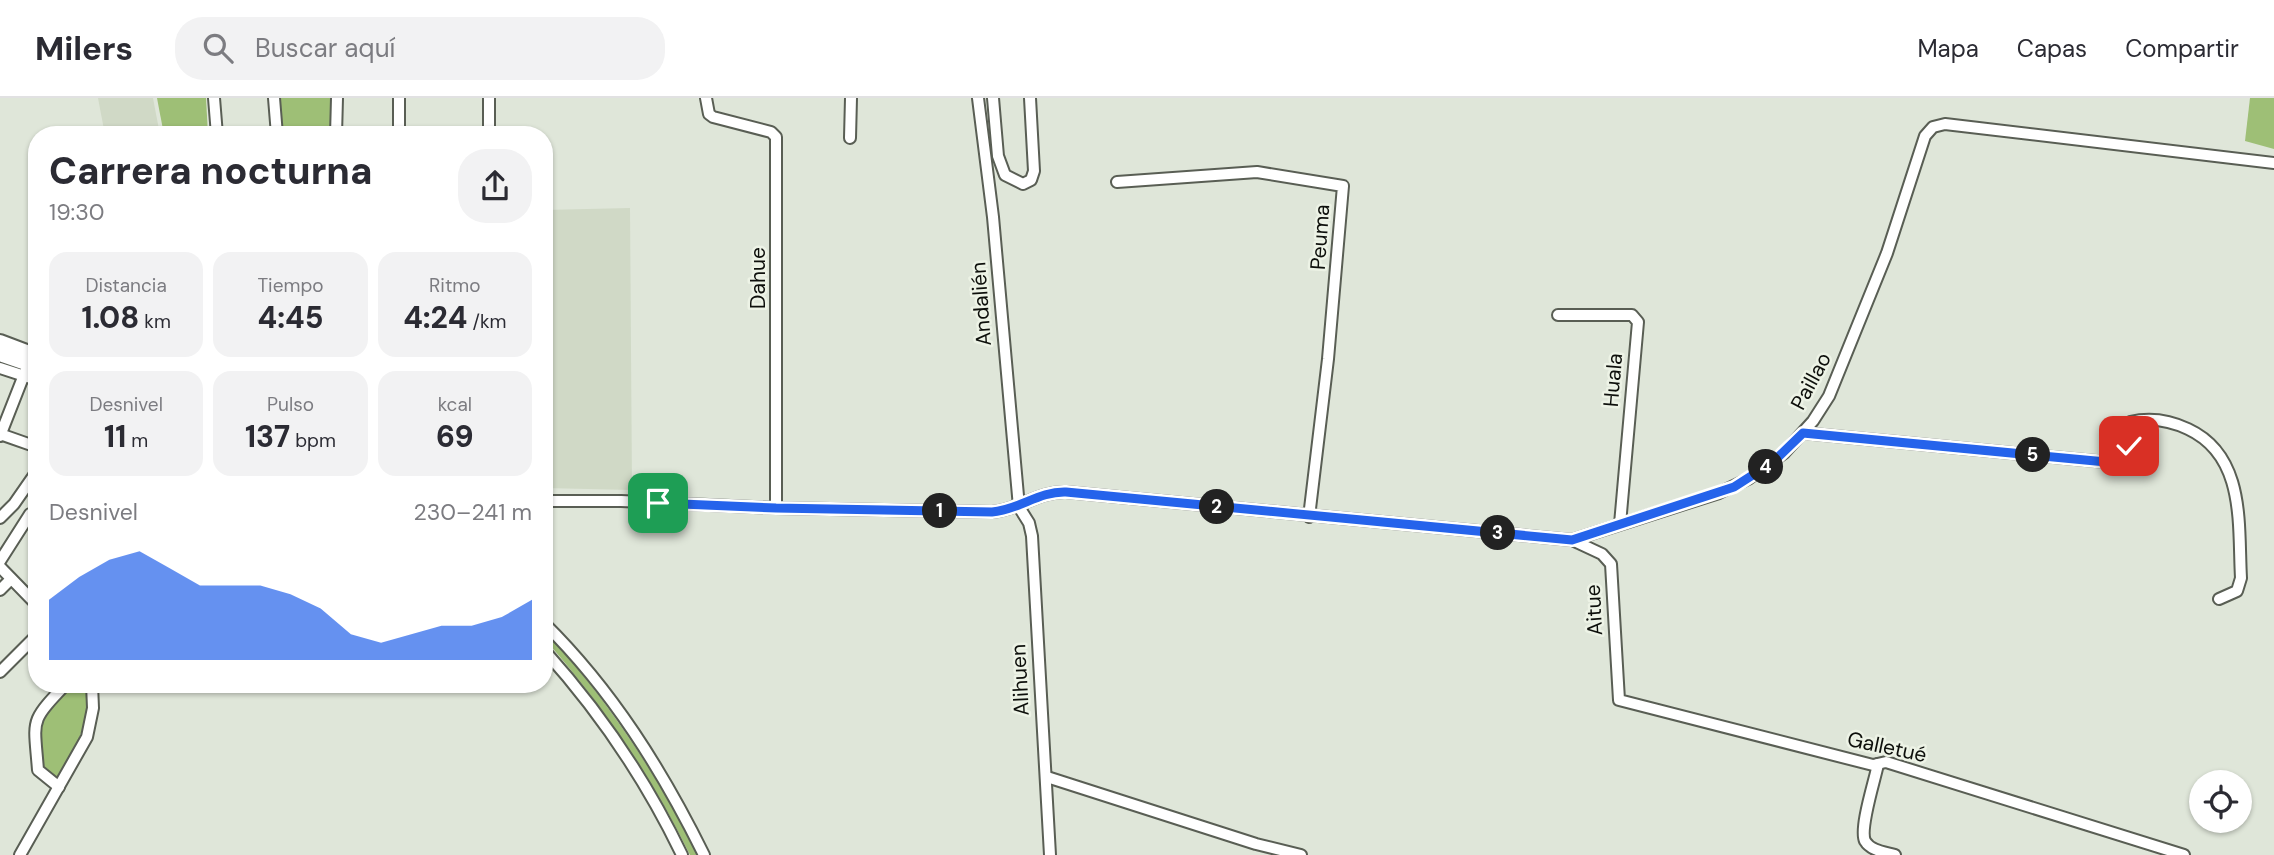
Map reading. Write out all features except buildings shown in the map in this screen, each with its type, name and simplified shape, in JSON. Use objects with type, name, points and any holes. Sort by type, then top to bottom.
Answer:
[{"type":"street","points":[[214,98],[216,126]]},
{"type":"street","points":[[274,98],[276,126]]},
{"type":"street","points":[[336,126],[337,98]]},
{"type":"street","points":[[399,98],[399,126]]},
{"type":"street","points":[[489,98],[489,126]]},
{"type":"street","name":"Dahue","points":[[706,98],[709,114],[713,117],[771,132],[776,137],[776,508]]},
{"type":"street","points":[[850,138],[851,98]]},
{"type":"street","name":"Andalién","points":[[978,98],[989,181],[1019,507]]},
{"type":"street","points":[[993,98],[999,156],[1005,175],[1023,184],[1031,180],[1034,171],[1030,98]]},
{"type":"street","name":"Paillao","points":[[553,501],[992,512],[1019,507],[1045,494],[1066,492],[1572,540],[1734,487],[1773,462],[1803,433],[1836,382],[1890,244],[1925,136],[1933,127],[1945,124],[2274,163]]},
{"type":"street","name":"Peuma","points":[[1117,182],[1257,172],[1343,186],[1332,318],[1309,517]]},
{"type":"street","points":[[989,181],[1010,179]]},
{"type":"street","name":"Huala","points":[[1558,315],[1632,315],[1638,322],[1620,524]]},
{"type":"street","points":[[0,342],[28,360]]},
{"type":"street","points":[[0,354],[28,362]]},
{"type":"street","points":[[0,368],[28,364]]},
{"type":"street","points":[[28,372],[0,434],[28,444]]},
{"type":"street","points":[[1803,433],[2106,462],[2128,458],[2127,429],[2130,422],[2143,419],[2170,421],[2196,433],[2218,451],[2237,494],[2241,578],[2237,591],[2219,598]]},
{"type":"street","points":[[0,518],[28,484]]},
{"type":"street","points":[[14,504],[28,513]]},
{"type":"street","name":"Alihuen","points":[[1019,507],[1029,523],[1032,536],[1050,855]]},
{"type":"street","points":[[0,561],[28,523]]},
{"type":"street","name":"Aitue","points":[[1572,540],[1602,554],[1611,565],[1619,700]]},
{"type":"street","points":[[0,567],[28,596]]},
{"type":"street","points":[[0,590],[12,579]]},
{"type":"street","points":[[553,631],[573,651],[635,733],[672,793],[704,855]]},
{"type":"street","points":[[0,672],[28,644]]},
{"type":"street","points":[[553,660],[613,736],[648,790],[682,855]]},
{"type":"street","points":[[57,693],[39,712],[34,723],[37,770],[59,787]]},
{"type":"street","points":[[20,855],[87,737],[93,708],[92,693]]},
{"type":"street","name":"Galletué","points":[[1619,700],[1808,750],[1873,765],[1886,762],[2184,855]]},
{"type":"street","points":[[1878,764],[1863,830],[1866,842],[1875,850],[1895,855]]},
{"type":"street","points":[[1047,777],[1256,844],[1301,855]]},
{"type":"shaded area","points":[[98,98],[153,98],[158,126],[103,126]]},
{"type":"shaded area","points":[[630,208],[632,490],[553,488],[553,210]]},
{"type":"green space","points":[[157,98],[206,98],[208,126],[162,126]]},
{"type":"green space","points":[[280,98],[335,98],[334,126],[282,126]]},
{"type":"green space","points":[[2250,98],[2274,98],[2274,149],[2245,141]]},
{"type":"green space","points":[[553,640],[589,682],[647,765],[697,855],[690,855],[642,769],[586,689],[553,649]]},
{"type":"green space","points":[[61,693],[88,693],[81,734],[58,779],[40,769],[39,718]]},
{"type":"route","points":[[658,503],[992,512],[1019,507],[1045,494],[1066,492],[1572,540],[1734,487],[1773,462],[1803,433],[2106,462],[2128,458],[2129,446]]}]
